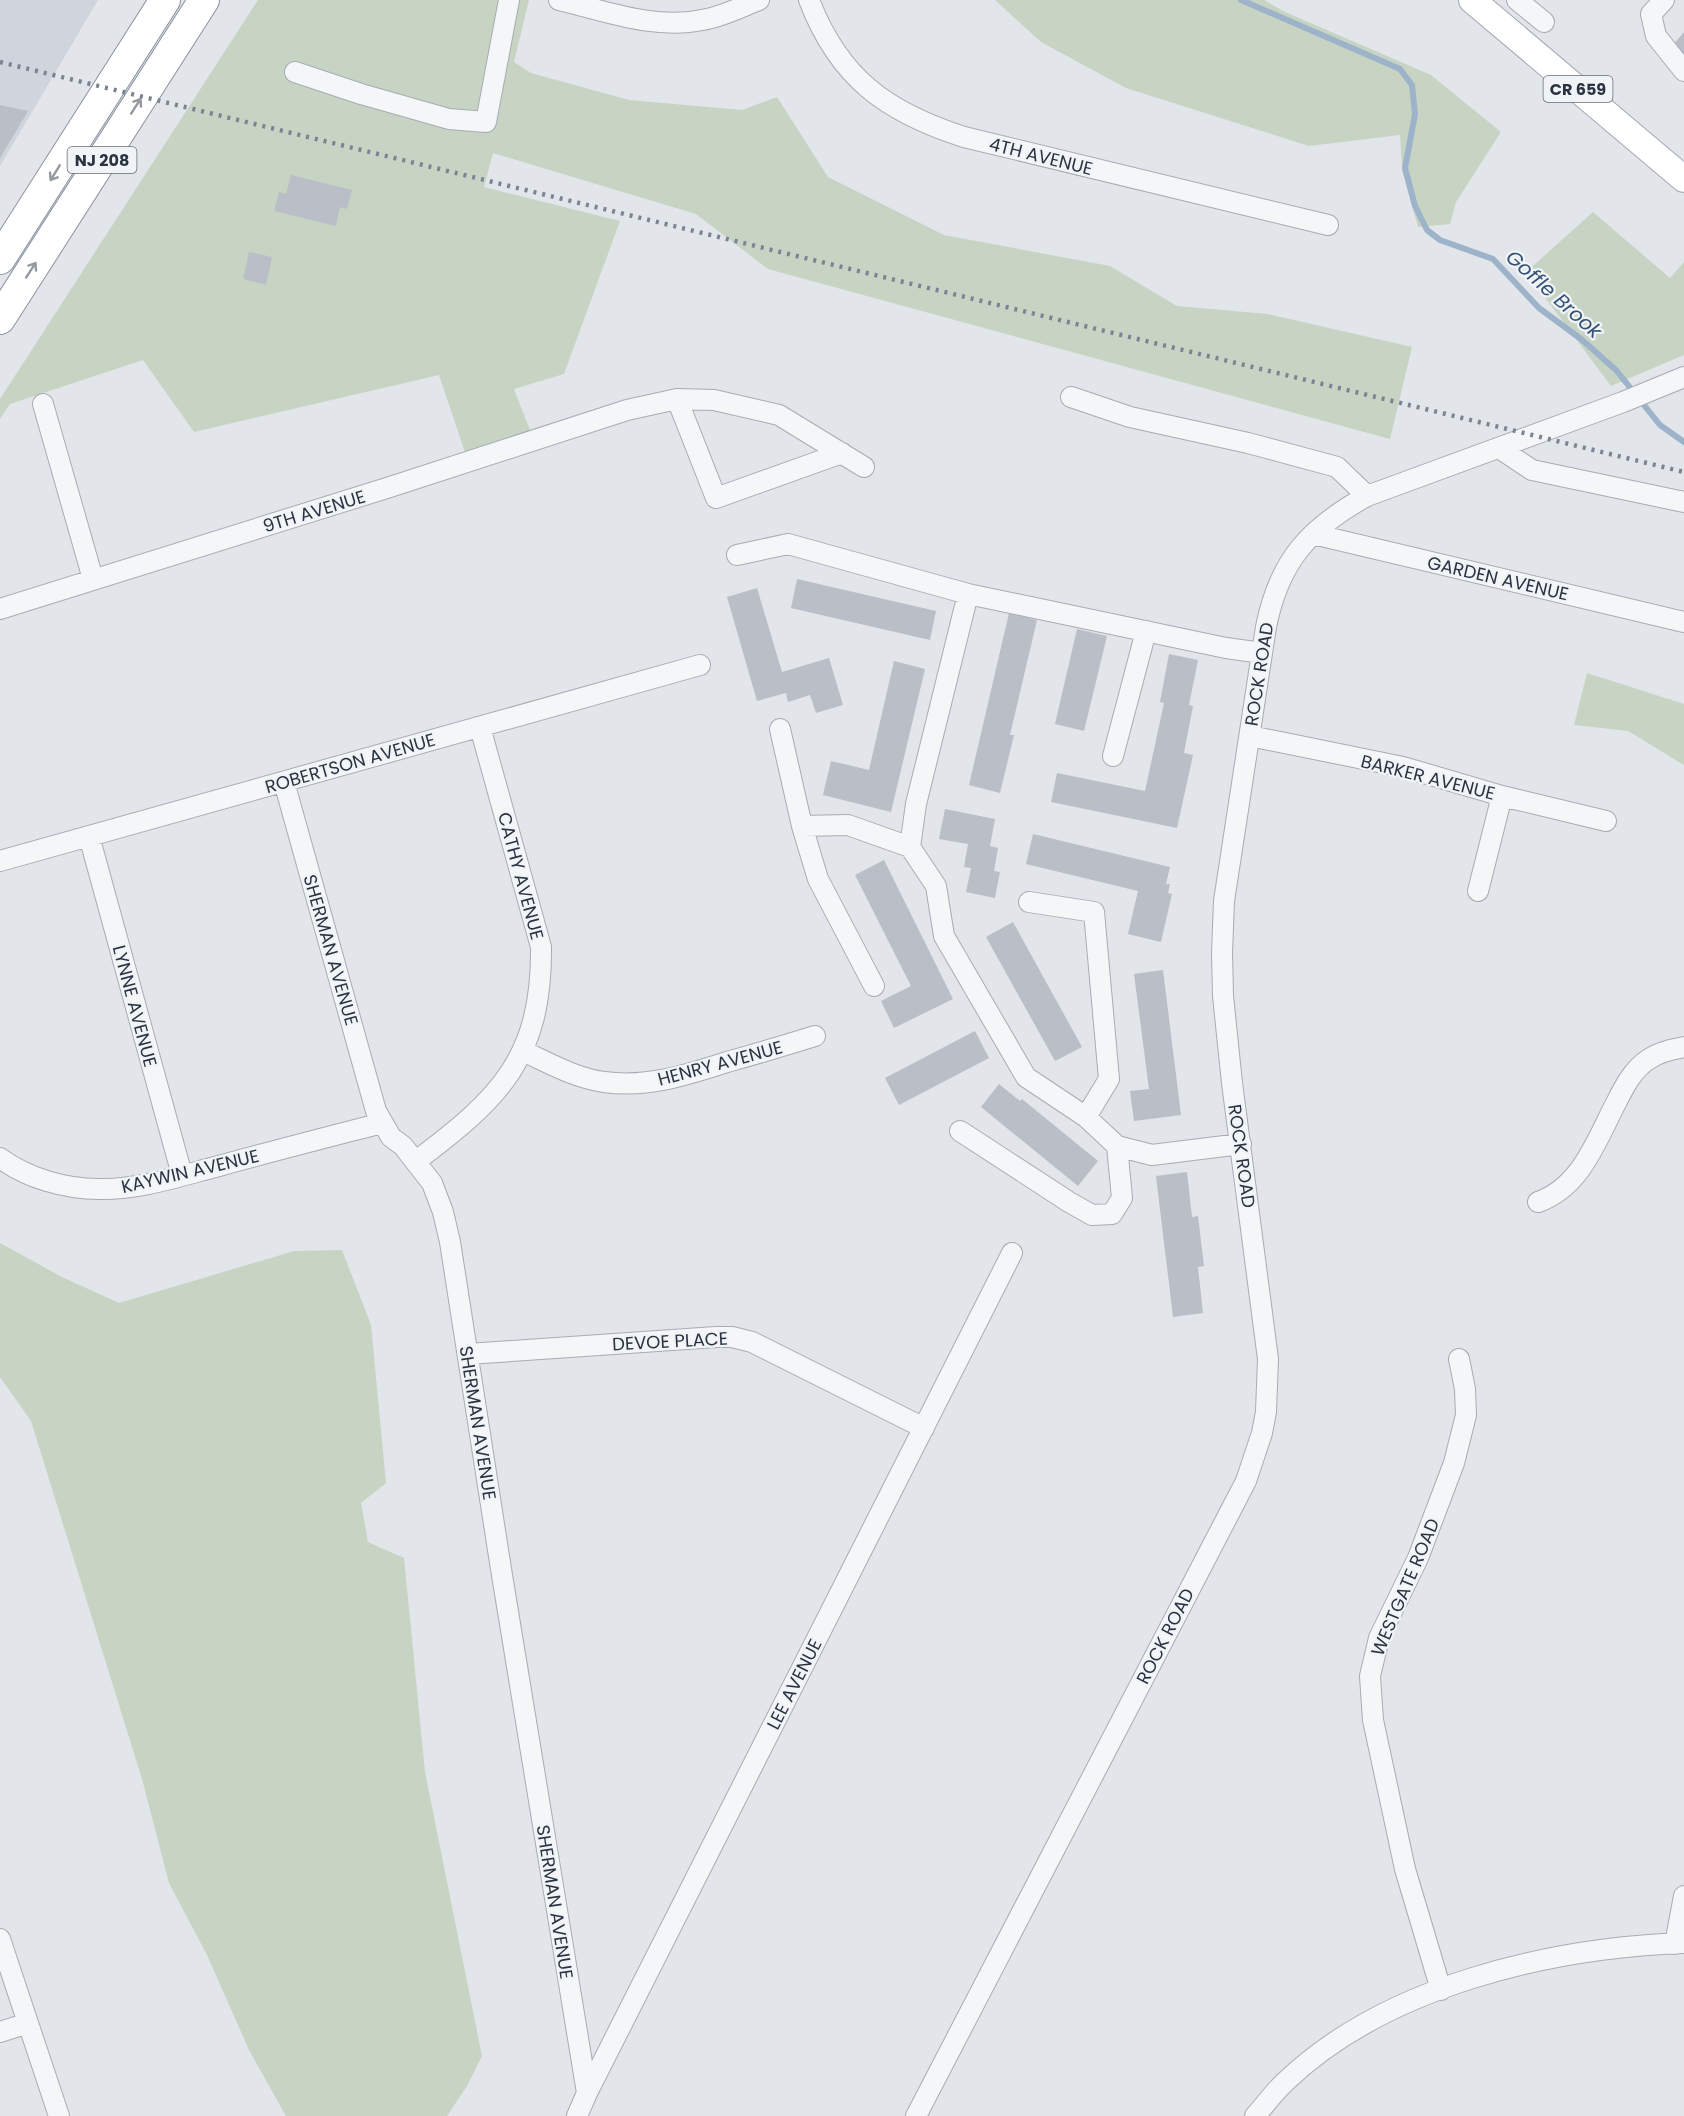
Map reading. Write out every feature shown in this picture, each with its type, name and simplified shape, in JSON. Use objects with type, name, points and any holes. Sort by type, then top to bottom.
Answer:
[{"type":"highway","name":"NJ 208","points":[[0,260],[165,0]]},
{"type":"highway","name":"NJ 208","points":[[0,319],[204,0]]},
{"type":"main road","name":"CR 659","points":[[1476,1],[1684,179]]},
{"type":"street","points":[[295,72],[449,119],[486,122],[509,0]]},
{"type":"street","points":[[559,0],[669,23],[714,18],[759,0]]},
{"type":"street","name":"4TH AVENUE","points":[[809,0],[831,47],[849,70],[872,92],[914,119],[964,137],[1328,225]]},
{"type":"street","points":[[1517,0],[1544,22]]},
{"type":"street","points":[[1664,0],[1651,14],[1656,36],[1684,71]]},
{"type":"street","name":"ROCK ROAD","points":[[916,2116],[1246,1481],[1262,1433],[1266,1412],[1268,1359],[1232,1083],[1223,996],[1222,953],[1224,901],[1270,605],[1278,584],[1301,545],[1351,505],[1367,496],[1623,402],[1684,377]]},
{"type":"street","points":[[1071,397],[1130,417],[1248,443],[1337,467],[1367,496]]},
{"type":"street","points":[[677,399],[716,498],[842,453]]},
{"type":"street","name":"9TH AVENUE","points":[[0,609],[627,410],[677,399],[714,400],[779,415],[864,466]]},
{"type":"street","points":[[43,404],[93,579]]},
{"type":"street","points":[[1499,448],[1532,470],[1684,502]]},
{"type":"street","name":"GARDEN AVENUE","points":[[1313,534],[1684,622]]},
{"type":"street","points":[[737,555],[788,544],[968,594],[1226,648],[1262,653]]},
{"type":"street","points":[[910,847],[916,804],[968,594]]},
{"type":"street","points":[[1113,756],[1146,631]]},
{"type":"street","name":"ROBERTSON AVENUE","points":[[0,861],[700,665]]},
{"type":"street","name":"CATHY AVENUE","points":[[416,1161],[483,1108],[496,1094],[520,1057],[535,1017],[541,980],[541,947],[480,727]]},
{"type":"street","points":[[780,729],[802,826],[818,879],[873,986]]},
{"type":"street","name":"BARKER AVENUE","points":[[1250,736],[1403,768],[1502,796],[1606,821]]},
{"type":"street","name":"SHERMAN AVENUE","points":[[284,782],[376,1111],[391,1137],[403,1146],[432,1183],[443,1212],[450,1242],[587,2093]]},
{"type":"street","points":[[1478,891],[1502,796]]},
{"type":"street","points":[[802,826],[848,825],[910,847],[936,886],[944,936],[1026,1077],[1086,1117],[1117,1146],[1152,1155],[1241,1144]]},
{"type":"street","name":"LYNNE AVENUE","points":[[89,836],[182,1175]]},
{"type":"street","points":[[1029,902],[1094,912],[1109,1079],[1086,1117]]},
{"type":"street","name":"HENRY AVENUE","points":[[522,1051],[587,1078],[606,1082],[643,1083],[661,1081],[815,1036]]},
{"type":"street","points":[[1538,1202],[1554,1197],[1587,1161],[1622,1090],[1639,1067],[1658,1054],[1684,1047]]},
{"type":"street","name":"KAYWIN AVENUE","points":[[0,1158],[36,1177],[75,1187],[97,1189],[155,1182],[382,1123]]},
{"type":"street","points":[[960,1131],[1092,1215],[1113,1214],[1122,1198],[1117,1146]]},
{"type":"street","name":"LEE AVENUE","points":[[577,2116],[1012,1253]]},
{"type":"street","name":"DEVOE PLACE","points":[[468,1354],[716,1337],[743,1339],[924,1428]]},
{"type":"street","name":"WESTGATE ROAD","points":[[1441,1990],[1405,1869],[1388,1794],[1373,1720],[1370,1676],[1379,1638],[1418,1558],[1454,1463],[1466,1415],[1459,1359]]},
{"type":"street","points":[[1255,2116],[1286,2082],[1327,2048],[1372,2020],[1406,2003],[1481,1975],[1534,1962],[1640,1945],[1679,1943],[1684,1896]]},
{"type":"street","points":[[0,1939],[59,2116]]},
{"type":"street","points":[[0,2032],[28,2023]]},
{"type":"shaded area","points":[[0,0],[98,0],[0,166]]},
{"type":"green space","points":[[258,0],[529,0],[514,62],[531,73],[629,100],[742,110],[777,97],[828,177],[944,235],[1110,266],[1177,306],[1268,314],[1412,347],[1390,439],[768,269],[696,214],[493,153],[484,187],[620,221],[564,374],[514,389],[535,443],[468,461],[439,375],[194,432],[143,360],[10,404],[0,419],[0,399]]},
{"type":"green space","points":[[995,0],[1264,0],[1285,12],[1431,75],[1501,132],[1456,202],[1450,224],[1418,227],[1402,170],[1400,135],[1309,146],[1126,88],[1041,42]]},
{"type":"green space","points":[[1593,212],[1670,278],[1684,262],[1684,355],[1611,386],[1526,272]]},
{"type":"green space","points":[[1587,673],[1684,704],[1684,765],[1628,731],[1574,725]]},
{"type":"green space","points":[[0,1243],[62,1277],[119,1303],[294,1251],[342,1250],[371,1325],[386,1483],[361,1503],[368,1542],[404,1558],[425,1772],[482,2056],[467,2086],[447,2116],[286,2116],[249,2050],[207,1955],[169,1883],[142,1779],[31,1421],[0,1377]]},
{"type":"building","points":[[1684,32],[1684,54],[1673,45]]},
{"type":"building","points":[[0,105],[28,111],[0,158]]},
{"type":"building","points":[[291,175],[352,190],[347,209],[340,207],[336,226],[274,211],[279,192],[286,194]]},
{"type":"building","points":[[249,252],[272,257],[266,285],[243,279]]},
{"type":"building","points":[[797,579],[936,611],[930,640],[791,608]]},
{"type":"building","points":[[757,588],[782,672],[829,658],[843,705],[816,713],[810,695],[788,702],[786,693],[757,701],[727,597]]},
{"type":"building","points":[[1009,613],[1037,620],[1010,735],[1014,735],[1000,793],[969,785]]},
{"type":"building","points":[[1077,629],[1107,636],[1084,731],[1055,724]]},
{"type":"building","points":[[1169,654],[1198,660],[1189,705],[1193,706],[1184,753],[1193,755],[1177,828],[1051,802],[1057,773],[1145,791],[1164,703],[1160,702]]},
{"type":"building","points":[[894,661],[925,669],[891,812],[823,795],[831,761],[869,770]]},
{"type":"building","points":[[945,809],[995,819],[990,846],[998,848],[994,871],[1000,872],[995,898],[966,892],[971,868],[964,867],[968,844],[939,839]]},
{"type":"building","points":[[1033,834],[1170,867],[1166,884],[1170,884],[1168,893],[1172,894],[1161,942],[1128,934],[1138,891],[1026,864]]},
{"type":"building","points":[[884,860],[953,999],[894,1028],[881,1001],[911,986],[855,875]]},
{"type":"building","points":[[1013,922],[1082,1047],[1055,1061],[986,937]]},
{"type":"building","points":[[1163,970],[1181,1115],[1134,1121],[1130,1091],[1149,1089],[1134,974]]},
{"type":"building","points":[[975,1031],[989,1058],[899,1105],[885,1078]]},
{"type":"building","points":[[999,1084],[1020,1101],[1022,1099],[1098,1161],[1078,1186],[981,1107]]},
{"type":"building","points":[[1187,1172],[1192,1217],[1198,1216],[1204,1266],[1198,1267],[1203,1313],[1173,1317],[1156,1176]]},
{"type":"waterway","name":"Goffle Brook","points":[[1241,0],[1400,69],[1412,85],[1415,114],[1405,168],[1415,206],[1427,230],[1440,240],[1493,259],[1539,308],[1581,339],[1616,370],[1660,425],[1684,442]]},
{"type":"railway","points":[[0,62],[1684,472]]}]
